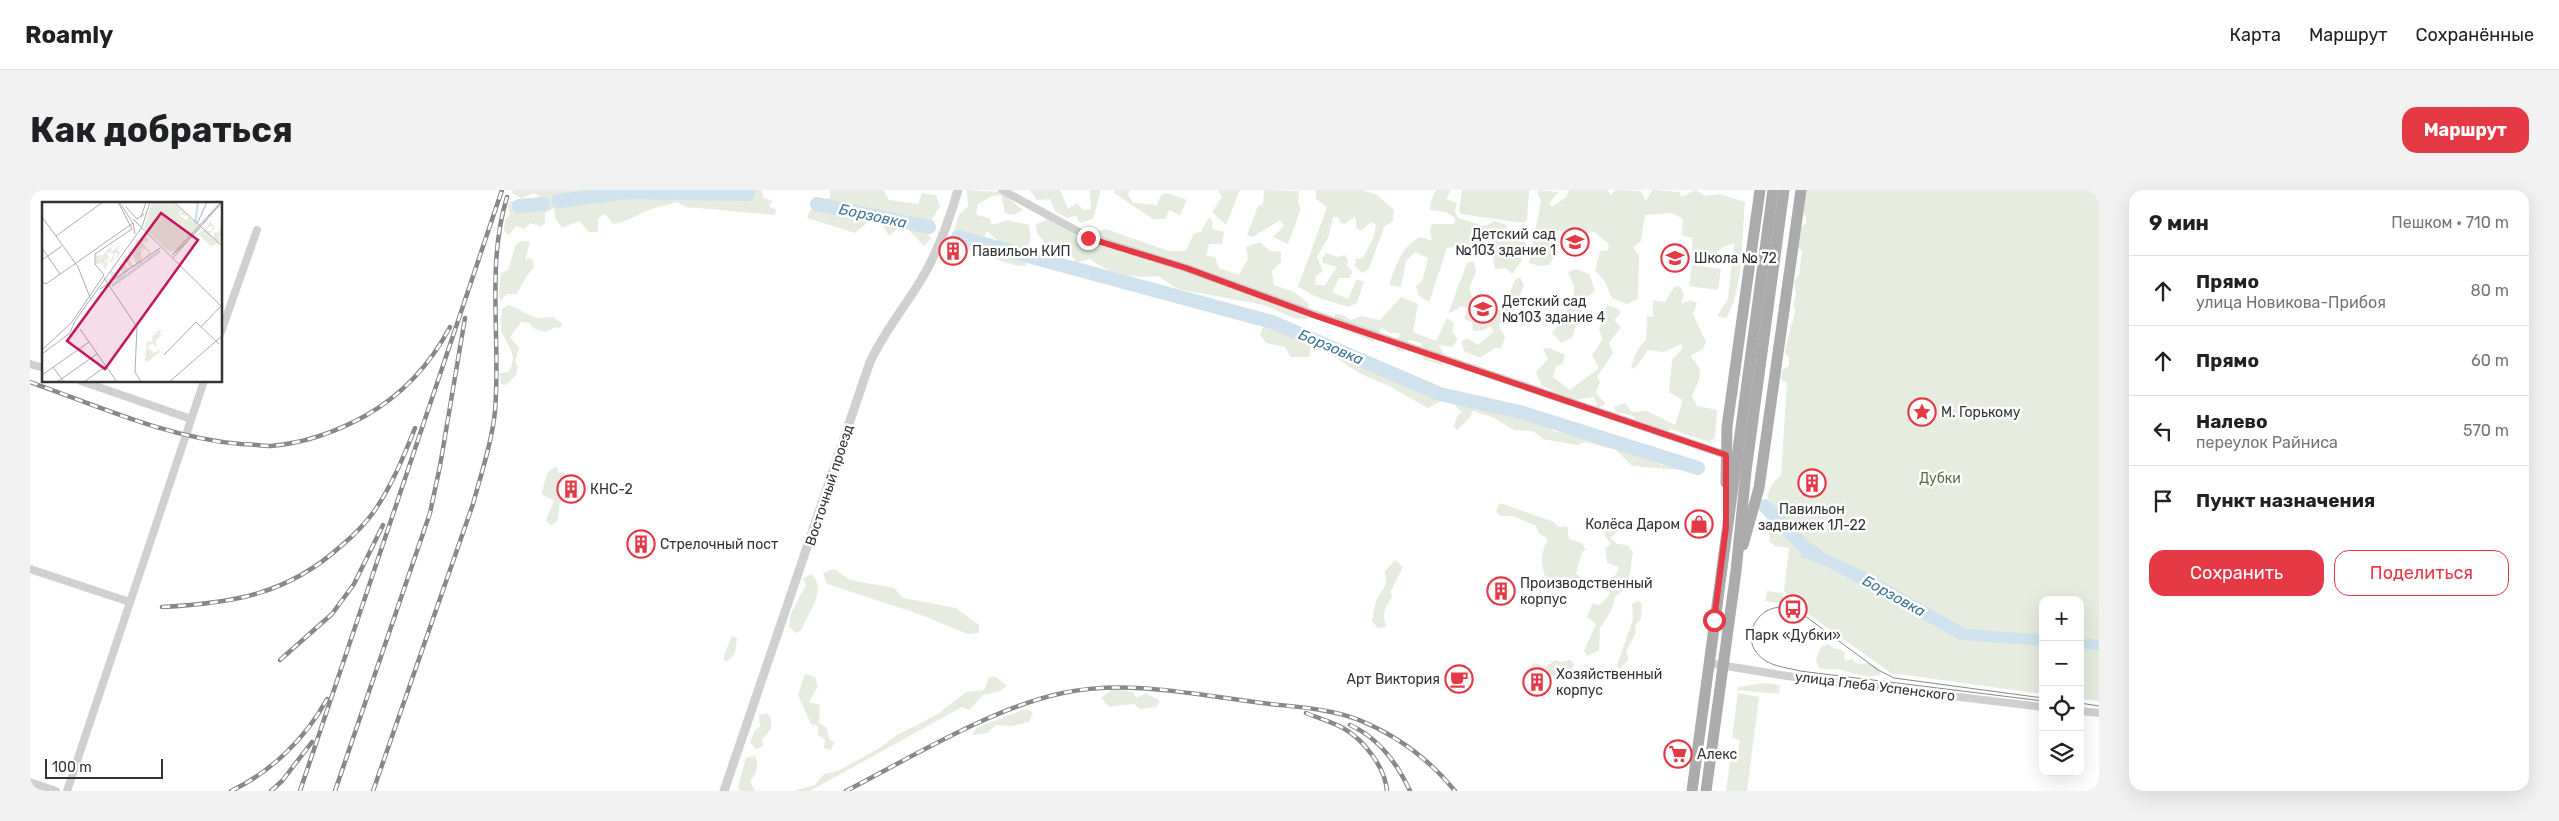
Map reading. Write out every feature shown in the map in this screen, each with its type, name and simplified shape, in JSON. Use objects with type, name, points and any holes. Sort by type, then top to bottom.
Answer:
[{"type":"main road","points":[[1726,527],[1727,427],[1760,190]]},
{"type":"main road","points":[[1692,791],[1726,527],[1773,190]]},
{"type":"main road","points":[[1706,791],[1736,571],[1746,471],[1784,190]]},
{"type":"main road","points":[[1736,571],[1759,488],[1801,190]]},
{"type":"street","name":"Восточный проезд","points":[[724,791],[870,362],[882,337],[921,280],[936,251],[958,190]]},
{"type":"street","points":[[1002,190],[1088,238],[1186,268],[1333,321],[1726,455]]},
{"type":"street","points":[[222,329],[257,230]]},
{"type":"street","points":[[84,382],[191,419]]},
{"type":"street","points":[[67,791],[204,382]]},
{"type":"street","points":[[30,569],[130,602]]},
{"type":"street","name":"улица Глеба Успенского","points":[[1708,663],[1787,676],[2039,707]]},
{"type":"street","points":[[2084,712],[2099,714]]},
{"type":"street","points":[[30,782],[56,791]]},
{"type":"green space","points":[[513,190],[761,190],[764,198],[773,201],[769,206],[776,210],[775,215],[686,207],[677,202],[652,209],[625,221],[613,224],[605,214],[598,218],[598,232],[589,232],[579,221],[562,228],[555,218],[554,208],[545,213],[545,222],[541,227],[531,223],[524,229],[516,226],[509,235],[504,230],[505,220],[510,215],[508,206],[511,201],[524,204],[529,211],[535,207],[539,208],[541,197],[534,193],[521,198],[512,193]]},
{"type":"green space","points":[[830,190],[883,190],[889,200],[918,204],[922,193],[936,195],[940,206],[932,219],[935,223],[928,234],[931,239],[924,246],[903,224],[889,236],[882,224],[870,220],[855,233],[807,218],[810,210],[815,205],[830,198]]},
{"type":"green space","points":[[967,190],[1001,192],[1023,210],[1014,215],[1005,213],[1001,195],[992,196],[978,204],[976,214],[990,219],[991,225],[1008,220],[1029,225],[1031,239],[1025,251],[1000,243],[987,231],[980,248],[1025,262],[1027,266],[1014,265],[949,244],[959,215],[968,206]]},
{"type":"green space","points":[[1030,190],[1060,190],[1068,209],[1077,203],[1083,210],[1091,209],[1090,190],[1101,190],[1093,219],[1080,223],[1076,216],[1067,218],[1055,211],[1050,199],[1037,200]]},
{"type":"green space","points":[[1115,190],[1130,190],[1128,194],[1133,203],[1157,205],[1161,195],[1167,193],[1187,200],[1180,215],[1169,210],[1165,219],[1153,219],[1114,193]]},
{"type":"green space","points":[[1218,190],[1240,190],[1226,225],[1212,212],[1222,197]]},
{"type":"green space","points":[[1264,190],[1299,191],[1298,203],[1301,209],[1288,244],[1273,237],[1284,226],[1280,220],[1253,237],[1247,235],[1258,206],[1263,204]]},
{"type":"green space","points":[[1316,190],[1362,190],[1377,195],[1394,210],[1393,221],[1384,227],[1369,269],[1362,273],[1355,266],[1356,259],[1363,258],[1374,236],[1376,225],[1371,222],[1362,230],[1357,229],[1355,216],[1345,224],[1341,223],[1338,217],[1333,217],[1329,236],[1317,257],[1323,271],[1316,276],[1315,285],[1325,285],[1337,267],[1323,263],[1322,258],[1327,253],[1338,257],[1345,255],[1348,260],[1347,266],[1353,272],[1349,278],[1339,278],[1332,292],[1348,299],[1356,280],[1364,281],[1357,303],[1348,307],[1319,298],[1298,287],[1327,207],[1316,199]]},
{"type":"green space","points":[[1436,190],[1451,190],[1446,199],[1457,203],[1455,211],[1458,218],[1484,226],[1495,221],[1506,225],[1509,230],[1515,231],[1527,245],[1521,262],[1512,274],[1506,268],[1495,269],[1492,255],[1470,245],[1447,248],[1429,302],[1419,296],[1416,286],[1422,281],[1428,258],[1415,252],[1406,261],[1401,287],[1389,285],[1400,257],[1408,246],[1420,237],[1432,241],[1430,230],[1432,224],[1454,224],[1455,219],[1447,212],[1430,210],[1431,201]]},
{"type":"green space","points":[[1462,190],[1529,190],[1527,220],[1523,223],[1461,214],[1459,212]]},
{"type":"green space","points":[[1537,190],[1559,192],[1549,203],[1552,207],[1566,197],[1569,190],[1607,190],[1611,195],[1615,190],[1641,191],[1646,201],[1652,190],[1680,192],[1681,197],[1696,190],[1705,196],[1720,194],[1745,202],[1739,279],[1732,307],[1726,318],[1717,316],[1728,299],[1734,243],[1723,247],[1703,263],[1693,260],[1692,238],[1682,235],[1683,219],[1672,213],[1645,215],[1641,241],[1633,247],[1639,256],[1638,299],[1627,304],[1612,298],[1604,280],[1595,271],[1600,251],[1608,250],[1609,244],[1594,232],[1581,235],[1576,240],[1564,236],[1560,230],[1557,232],[1555,256],[1549,265],[1540,266],[1529,263],[1541,201]]},
{"type":"green space","name":"Дубки","points":[[1805,190],[2099,190],[2099,701],[2084,699],[2084,596],[2039,596],[2039,693],[1891,673],[1805,612],[1808,601],[1784,592],[1789,548],[1775,546],[1770,542],[1769,532],[1761,529],[1762,525],[1767,524],[1766,509],[1773,505],[1767,497],[1769,491],[1774,482],[1781,476],[1787,383],[1781,379],[1782,370],[1789,366],[1789,357],[1785,353],[1795,309],[1793,306],[1796,294],[1794,282],[1799,275],[1802,251],[1798,247],[1801,227],[1806,223],[1803,212]]},
{"type":"green space","points":[[1209,217],[1213,221],[1212,229],[1224,232],[1222,244],[1209,244],[1206,256],[1215,257],[1219,268],[1239,275],[1248,259],[1246,247],[1260,242],[1270,251],[1281,252],[1281,262],[1272,271],[1274,285],[1294,292],[1308,303],[1311,318],[1296,319],[1264,305],[1178,289],[1158,276],[1140,277],[1114,272],[1090,259],[1077,262],[1070,254],[1054,254],[1037,233],[1036,224],[1048,220],[1078,237],[1106,229],[1169,251],[1186,251],[1194,233],[1201,232]]},
{"type":"green space","points":[[522,241],[530,241],[525,261],[529,258],[533,261],[534,267],[516,294],[507,294],[501,300],[499,296],[501,273],[508,270],[516,244]]},
{"type":"green space","points":[[1474,262],[1476,272],[1469,288],[1479,317],[1492,309],[1503,310],[1515,280],[1520,277],[1524,285],[1515,310],[1498,325],[1505,337],[1501,348],[1495,348],[1480,358],[1464,351],[1461,342],[1467,338],[1478,345],[1494,331],[1490,326],[1484,330],[1473,331],[1472,322],[1464,319],[1467,308],[1462,306],[1448,314],[1467,263]]},
{"type":"green space","points":[[1692,265],[1721,269],[1718,290],[1689,286]]},
{"type":"green space","points":[[1576,269],[1589,274],[1595,291],[1586,298],[1572,338],[1561,343],[1552,333],[1566,312],[1573,306],[1574,286],[1568,272]]},
{"type":"green space","points":[[1680,286],[1684,294],[1681,304],[1691,300],[1697,303],[1693,314],[1706,342],[1703,349],[1690,356],[1700,371],[1692,396],[1697,406],[1717,410],[1715,438],[1709,442],[1671,429],[1661,437],[1642,429],[1633,416],[1616,412],[1614,407],[1625,403],[1632,412],[1647,411],[1675,425],[1683,400],[1669,392],[1672,360],[1683,348],[1681,344],[1664,352],[1648,350],[1634,369],[1631,367],[1638,349],[1646,340],[1647,316],[1653,317],[1653,300],[1665,302],[1674,287]]},
{"type":"green space","points":[[1401,297],[1418,304],[1413,332],[1436,341],[1447,318],[1454,323],[1452,332],[1458,339],[1452,347],[1439,345],[1443,353],[1442,365],[1423,359],[1421,343],[1409,340],[1403,352],[1395,349],[1400,333],[1389,333],[1382,327],[1373,342],[1335,326],[1335,314],[1341,314],[1351,320],[1361,316],[1380,320]]},
{"type":"green space","points":[[509,305],[536,318],[553,317],[563,324],[560,328],[556,327],[545,332],[533,328],[530,323],[521,322],[510,337],[519,348],[515,362],[518,367],[516,375],[506,385],[501,384],[500,373],[508,372],[513,357],[502,333],[501,324],[502,309]]},
{"type":"green space","points":[[1607,305],[1619,309],[1620,314],[1614,320],[1621,327],[1609,343],[1613,353],[1597,377],[1600,382],[1596,393],[1606,404],[1598,408],[1594,397],[1574,400],[1542,386],[1536,372],[1548,359],[1543,349],[1550,348],[1565,355],[1563,364],[1556,366],[1553,377],[1570,390],[1599,368],[1592,355],[1603,339],[1599,330]]},
{"type":"green space","points":[[1263,327],[1297,336],[1315,333],[1329,344],[1337,354],[1352,354],[1366,367],[1374,369],[1384,378],[1400,380],[1425,392],[1435,393],[1443,400],[1428,408],[1389,386],[1359,373],[1312,342],[1309,357],[1291,357],[1285,347],[1266,343],[1260,335]]},
{"type":"green space","points":[[1459,401],[1530,419],[1537,425],[1548,425],[1552,431],[1624,442],[1630,454],[1656,461],[1660,465],[1684,460],[1697,463],[1692,471],[1632,466],[1616,450],[1585,442],[1577,445],[1543,439],[1533,431],[1514,430],[1494,418],[1473,411],[1469,419],[1457,430],[1453,427],[1458,415],[1462,413],[1455,405]]},
{"type":"green space","points":[[556,466],[559,473],[564,472],[568,479],[577,475],[581,480],[572,499],[560,502],[557,522],[550,525],[546,520],[554,501],[541,494],[548,472]]},
{"type":"green space","points":[[1500,503],[1554,522],[1558,527],[1567,526],[1569,539],[1582,543],[1586,550],[1582,552],[1576,574],[1581,577],[1582,583],[1574,589],[1566,583],[1545,576],[1542,557],[1548,539],[1539,533],[1536,526],[1513,516],[1500,516],[1496,511]]},
{"type":"green space","points":[[1611,519],[1619,524],[1619,530],[1610,538],[1617,544],[1627,545],[1633,552],[1629,578],[1624,589],[1615,597],[1611,611],[1600,628],[1599,650],[1588,656],[1584,651],[1596,624],[1587,617],[1592,604],[1600,605],[1610,594],[1609,579],[1616,575],[1619,567],[1607,563],[1605,548],[1611,544],[1604,535]]},
{"type":"green space","points":[[1395,560],[1403,567],[1391,591],[1392,597],[1385,611],[1384,619],[1387,627],[1378,628],[1372,621],[1376,601],[1386,584],[1385,571]]},
{"type":"green space","points":[[834,569],[850,580],[894,588],[903,598],[956,608],[979,625],[979,633],[968,634],[919,614],[827,584],[823,573]]},
{"type":"green space","points":[[811,574],[816,580],[817,594],[802,630],[796,633],[789,627],[791,613],[806,585],[803,579]]},
{"type":"green space","points":[[1767,591],[1783,593],[1784,604],[1765,601]]},
{"type":"green space","points":[[1638,601],[1642,604],[1641,619],[1635,625],[1636,633],[1626,651],[1629,659],[1620,669],[1617,665],[1633,619],[1632,604]]},
{"type":"green space","points":[[732,636],[737,638],[735,653],[728,661],[724,661],[724,655]]},
{"type":"green space","points":[[1828,644],[1845,653],[1844,658],[1847,661],[1852,659],[1857,664],[1869,663],[1879,668],[1880,675],[1866,676],[1841,669],[1819,668],[1816,659],[1821,647]]},
{"type":"green space","points":[[1555,660],[1562,662],[1570,660],[1574,664],[1570,677],[1562,672],[1554,676],[1523,674],[1534,663],[1545,667]]},
{"type":"green space","points":[[805,674],[815,677],[818,686],[809,702],[820,705],[819,723],[827,728],[829,739],[835,742],[831,750],[824,748],[825,740],[818,735],[818,726],[811,724],[798,695]]},
{"type":"green space","points":[[989,677],[996,677],[1007,686],[1000,691],[983,695],[969,710],[962,707],[810,791],[793,791],[815,785],[824,774],[838,771],[881,747],[897,735],[938,714],[966,692],[984,690]]},
{"type":"green space","points":[[1765,683],[1780,685],[1779,694],[1737,690],[1738,687]]},
{"type":"green space","points":[[1113,689],[1133,692],[1136,698],[1146,693],[1160,701],[1156,707],[1140,709],[1134,704],[1109,707],[1101,698]]},
{"type":"green space","points":[[1738,693],[1759,697],[1747,791],[1726,791],[1730,761],[1737,762],[1740,740],[1732,738]]},
{"type":"green space","points":[[1026,709],[1033,713],[1029,722],[1012,726],[996,725],[987,733],[972,735],[977,727]]},
{"type":"green space","points":[[767,713],[771,718],[771,729],[762,740],[763,746],[756,749],[750,742],[755,730],[760,727],[759,715]]},
{"type":"green space","points":[[755,756],[757,769],[750,781],[755,791],[741,791],[738,787],[746,758]]},
{"type":"water","points":[[1804,544],[1868,573],[1966,629],[2039,635],[2039,646],[1960,640],[1828,567],[1801,557],[1801,547]]},
{"type":"water","points":[[2084,638],[2099,640],[2099,650],[2084,649]]},
{"type":"waterway","name":"Борзовка","points":[[558,201],[628,192],[748,194]]},
{"type":"waterway","name":"Борзовка","points":[[519,206],[543,204]]},
{"type":"waterway","name":"Борзовка","points":[[817,204],[929,227]]},
{"type":"waterway","name":"Борзовка","points":[[958,237],[1272,322],[1440,394],[1520,412],[1698,468]]},
{"type":"waterway","name":"Борзовка","points":[[1765,506],[1805,548],[1817,555]]},
{"type":"tram line","points":[[2039,697],[1894,678],[1878,670],[1801,613],[1787,608],[1774,608],[1764,613],[1756,621],[1752,631],[1752,642],[1756,652],[1774,665],[1800,671],[2039,701]]},
{"type":"tram line","points":[[2084,704],[2099,706]]},
{"type":"railway","points":[[300,791],[502,190]]},
{"type":"railway","points":[[373,791],[473,504],[489,446],[495,411],[497,249],[507,197]]},
{"type":"railway","points":[[335,791],[430,513],[440,466],[465,318]]},
{"type":"railway","points":[[30,382],[134,420],[187,435],[241,444],[283,445],[331,432],[365,416],[391,399],[424,366],[450,327]]},
{"type":"railway","points":[[162,607],[212,603],[257,593],[279,586],[321,563],[355,534],[375,510],[402,460],[415,428]]},
{"type":"railway","points":[[280,660],[332,614],[354,584],[383,525]]},
{"type":"railway","points":[[846,791],[981,721],[1009,710],[1063,693],[1112,688],[1137,688],[1188,693],[1311,708],[1348,716],[1373,726],[1399,741],[1435,769],[1455,791]]},
{"type":"railway","points":[[231,791],[260,774],[286,752],[309,727],[327,699]]},
{"type":"railway","points":[[1306,713],[1339,726],[1351,733],[1366,747],[1378,764],[1387,791]]},
{"type":"railway","points":[[1350,725],[1370,737],[1386,752],[1410,791]]},
{"type":"railway","points":[[271,791],[282,781],[312,742]]},
{"type":"place","name":"Детский сад №103 здание 1","points":[[1575,242]]},
{"type":"place","name":"Павильон КИП","points":[[953,251]]},
{"type":"place","name":"Школа № 72","points":[[1675,258]]},
{"type":"place","name":"Детский сад №103 здание 4","points":[[1483,309]]},
{"type":"place","name":"М. Горькому","points":[[1922,412]]},
{"type":"place","name":"Павильон задвижек 1Л-22","points":[[1812,483]]},
{"type":"place","name":"КНС-2","points":[[571,489]]},
{"type":"place","name":"Колёса Даром","points":[[1699,524]]},
{"type":"place","name":"Стрелочный пост","points":[[641,544]]},
{"type":"place","name":"Производственный корпус","points":[[1501,591]]},
{"type":"place","name":"Парк «Дубки»","points":[[1793,609]]},
{"type":"place","name":"Арт Виктория","points":[[1459,679]]},
{"type":"place","name":"Хозяйственный корпус","points":[[1537,682]]},
{"type":"place","name":"Алекс","points":[[1678,754]]},
{"type":"route","points":[[1088,238],[1186,268],[1316,316],[1726,455],[1726,527],[1714,620]]}]
